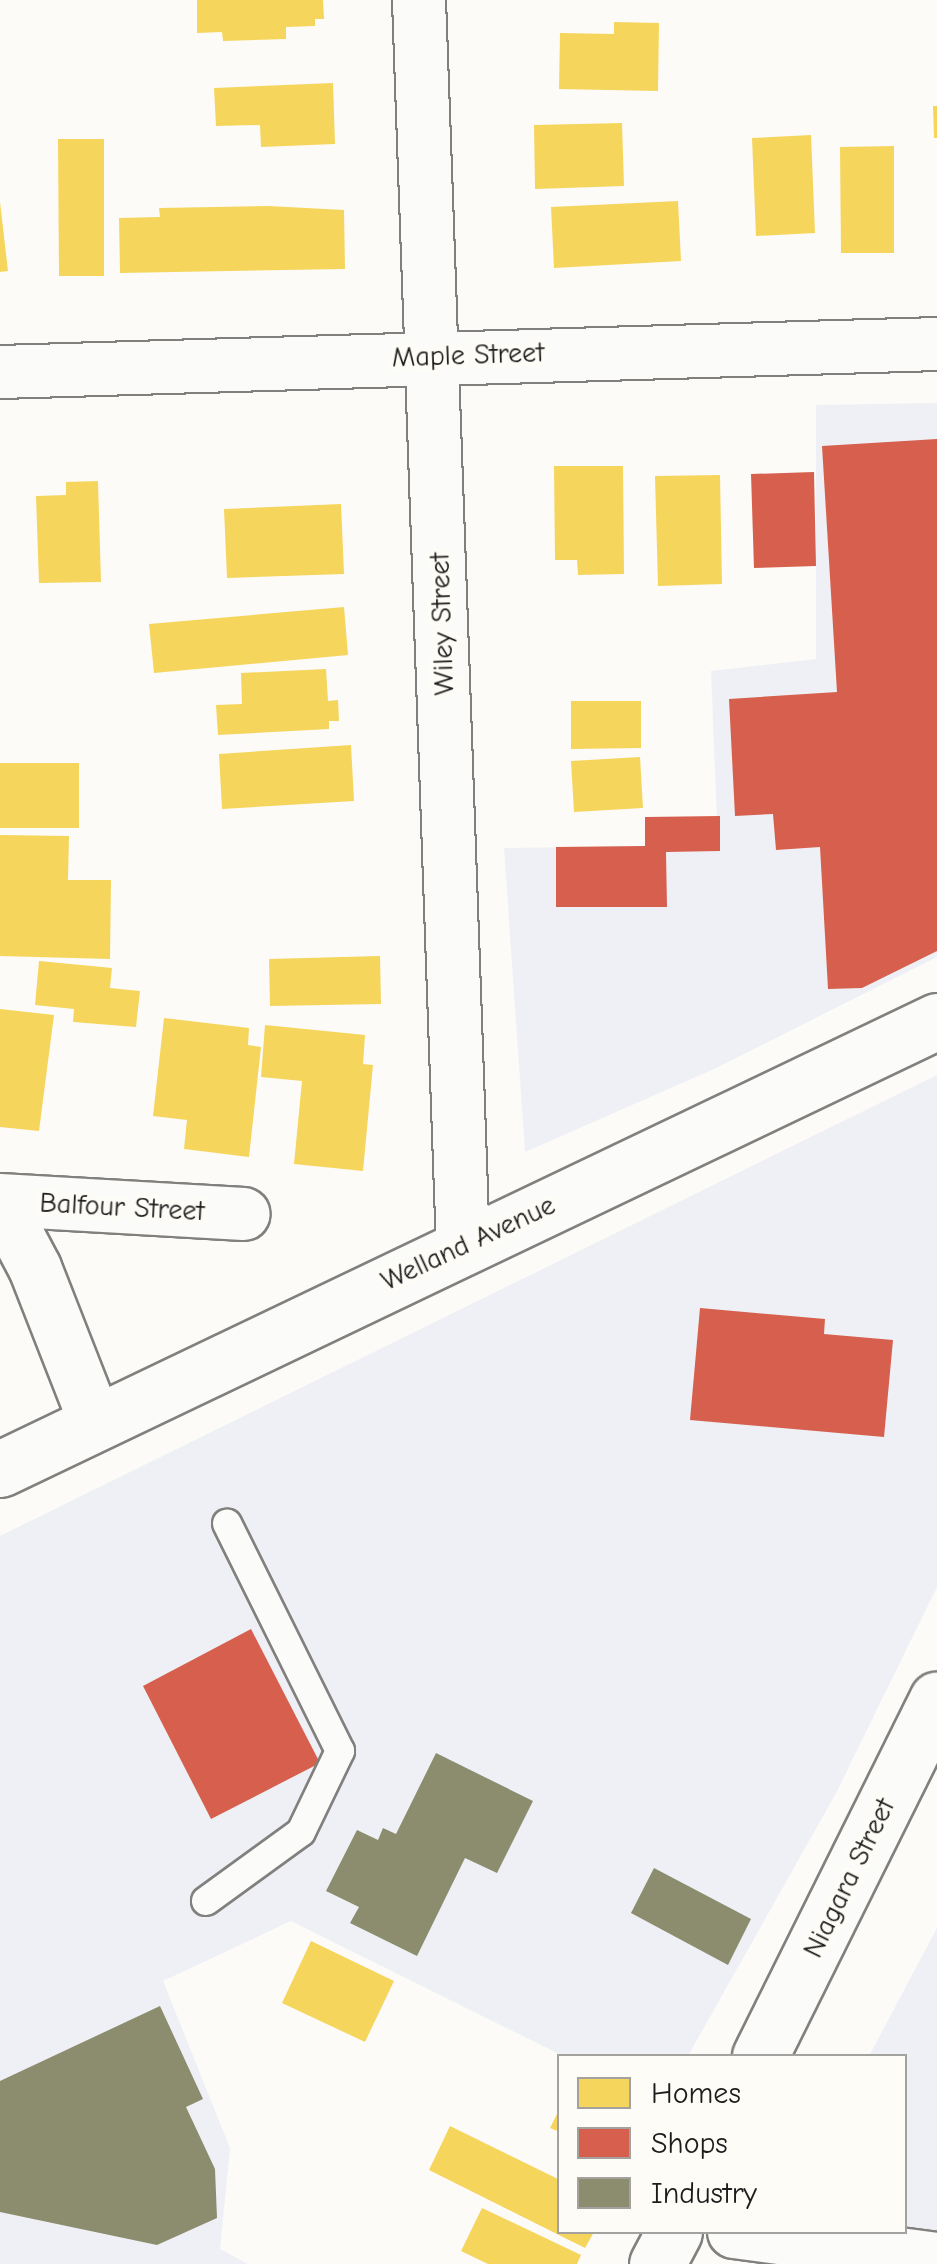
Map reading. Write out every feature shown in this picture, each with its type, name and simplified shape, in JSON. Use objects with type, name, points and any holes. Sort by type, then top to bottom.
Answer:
[{"type":"main road","name":"Welland Avenue","points":[[0,1469],[937,1021]]},
{"type":"main road","name":"Niagara Street","points":[[761,2054],[937,1698]]},
{"type":"main road","points":[[657,2264],[673,2234]]},
{"type":"street","name":"Wiley Street","points":[[419,0],[464,1248]]},
{"type":"street","name":"Maple Street","points":[[0,372],[433,356],[937,344]]},
{"type":"street","name":"Balfour Street","points":[[0,1201],[244,1214]]},
{"type":"street","name":"Balfour Street","points":[[0,1201],[35,1268],[96,1424]]},
{"type":"street","points":[[749,2234],[937,2259]]},
{"type":"lane","points":[[206,1901],[301,1832],[340,1750],[227,1523]]},
{"type":"shaded area","points":[[937,403],[937,957],[714,1069],[525,1152],[504,848],[718,845],[711,671],[816,659],[816,405]]},
{"type":"shaded area","points":[[937,1075],[937,1587],[836,1793],[689,2054],[559,2054],[291,1921],[163,1981],[230,2148],[220,2249],[248,2264],[0,2264],[0,1536]]},
{"type":"shaded area","points":[[937,1928],[937,2264],[759,2264],[775,2234],[907,2234],[907,2054],[870,2054]]},
{"type":"building: Homes","points":[[197,0],[323,0],[324,19],[315,19],[315,26],[286,27],[286,39],[223,41],[222,32],[197,33]]},
{"type":"building: Homes","points":[[614,22],[659,23],[658,91],[559,89],[560,33],[614,34]]},
{"type":"building: Homes","points":[[333,83],[335,144],[261,147],[260,125],[216,126],[214,88]]},
{"type":"building: Homes","points":[[933,106],[937,106],[937,138],[934,138]]},
{"type":"building: Homes","points":[[622,123],[624,186],[535,189],[534,125]]},
{"type":"building: Homes","points":[[811,135],[815,233],[756,236],[752,138]]},
{"type":"building: Homes","points":[[58,139],[104,139],[104,276],[59,276]]},
{"type":"building: Homes","points":[[894,146],[894,253],[841,253],[840,147]]},
{"type":"building: Homes","points":[[678,201],[681,261],[554,268],[551,207]]},
{"type":"building: Homes","points":[[0,202],[8,271],[0,272]]},
{"type":"building: Homes","points":[[268,206],[344,210],[345,269],[120,273],[119,218],[160,217],[159,208]]},
{"type":"building: Homes","points":[[554,466],[623,466],[624,574],[578,575],[577,560],[555,560]]},
{"type":"building: Homes","points":[[720,475],[722,584],[658,586],[655,476]]},
{"type":"building: Homes","points":[[98,481],[101,582],[39,583],[36,496],[66,495],[66,482]]},
{"type":"building: Homes","points":[[341,504],[344,574],[227,578],[224,509]]},
{"type":"building: Homes","points":[[344,607],[348,655],[154,673],[149,624]]},
{"type":"building: Homes","points":[[326,669],[328,701],[338,700],[339,721],[329,721],[329,729],[218,735],[216,705],[242,704],[241,673]]},
{"type":"building: Homes","points":[[571,701],[641,701],[641,748],[571,749]]},
{"type":"building: Homes","points":[[351,745],[354,801],[222,809],[219,754]]},
{"type":"building: Homes","points":[[640,757],[643,808],[574,812],[571,761]]},
{"type":"building: Homes","points":[[0,763],[79,763],[79,828],[0,828]]},
{"type":"building: Homes","points":[[0,835],[69,836],[68,880],[111,880],[110,959],[0,956]]},
{"type":"building: Homes","points":[[380,956],[381,1004],[270,1006],[269,959]]},
{"type":"building: Homes","points":[[39,961],[112,968],[110,988],[140,991],[136,1027],[73,1022],[74,1009],[35,1005]]},
{"type":"building: Homes","points":[[0,1009],[54,1015],[39,1131],[0,1127]]},
{"type":"building: Homes","points":[[164,1018],[249,1028],[248,1045],[261,1047],[249,1157],[184,1149],[187,1120],[153,1116]]},
{"type":"building: Homes","points":[[265,1025],[365,1035],[363,1064],[373,1065],[363,1171],[294,1164],[302,1081],[261,1077]]},
{"type":"building: Homes","points":[[311,1941],[394,1981],[365,2042],[282,2003]]},
{"type":"building: Homes","points":[[450,2126],[557,2179],[557,2234],[429,2170]]},
{"type":"building: Homes","points":[[482,2208],[581,2255],[577,2264],[488,2264],[461,2251]]},
{"type":"building: Homes","points":[[557,2234],[593,2234],[585,2248]]},
{"type":"building: Shops","points":[[937,439],[937,951],[862,988],[828,989],[820,847],[776,850],[773,814],[735,816],[729,699],[837,692],[822,446]]},
{"type":"building: Shops","points":[[814,472],[816,566],[754,568],[751,474]]},
{"type":"building: Shops","points":[[720,816],[720,851],[666,852],[667,907],[556,907],[556,847],[645,846],[645,817]]},
{"type":"building: Shops","points":[[700,1308],[825,1319],[824,1334],[893,1340],[884,1437],[690,1420]]},
{"type":"building: Shops","points":[[251,1629],[320,1763],[211,1819],[143,1686]]},
{"type":"building: Industry","points":[[436,1753],[533,1801],[497,1873],[465,1858],[417,1956],[350,1923],[359,1907],[326,1891],[357,1830],[378,1840],[383,1828],[396,1834]]},
{"type":"building: Industry","points":[[654,1868],[751,1919],[728,1965],[631,1913]]},
{"type":"building: Industry","points":[[160,2006],[203,2099],[186,2107],[215,2169],[217,2218],[157,2245],[0,2212],[0,2081]]}]
